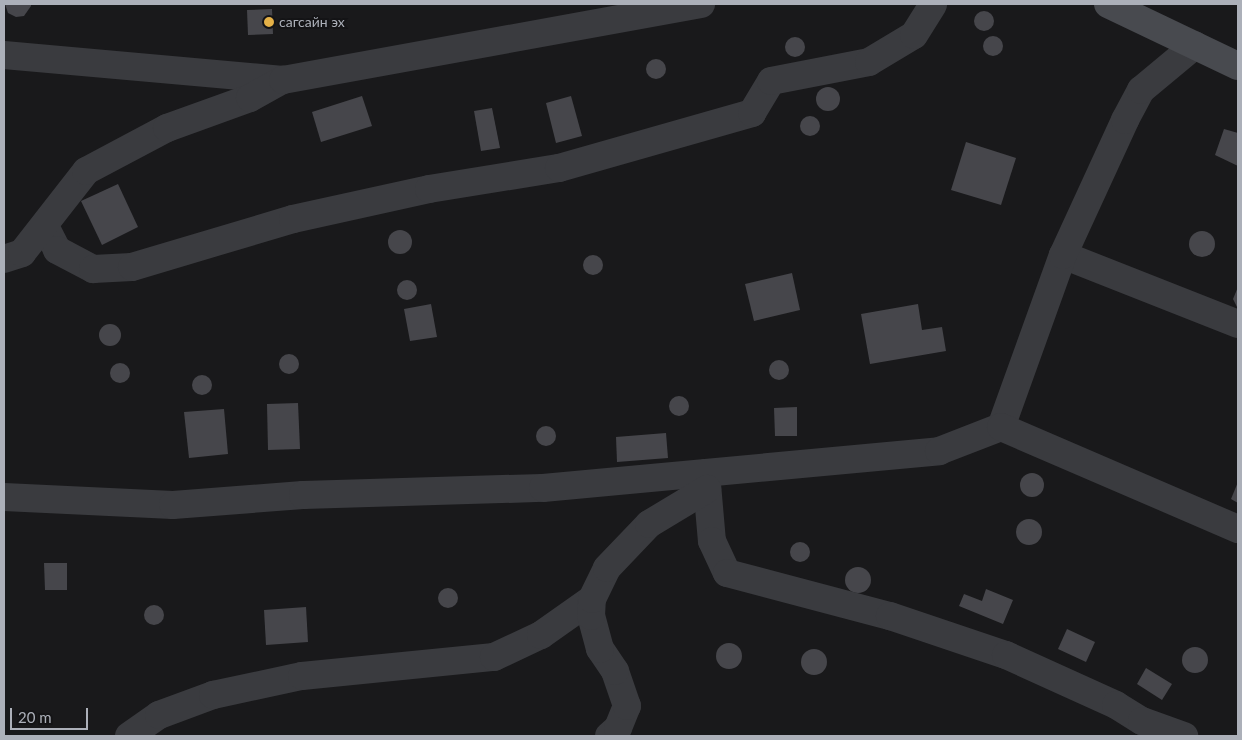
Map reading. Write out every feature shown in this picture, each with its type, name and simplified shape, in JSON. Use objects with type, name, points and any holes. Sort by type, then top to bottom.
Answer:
[{"type":"main road","points":[[1108,4],[1238,66]]},
{"type":"street","points":[[4,55],[282,80],[701,4]]},
{"type":"street","points":[[45,226],[57,250],[93,269],[132,267],[293,219],[430,189],[559,168],[752,112],[771,81],[869,62],[914,35],[933,4]]},
{"type":"street","points":[[1001,427],[1063,255],[1141,90],[1195,45]]},
{"type":"street","points":[[4,259],[22,253],[45,226],[86,171],[167,128],[250,98],[282,80]]},
{"type":"street","points":[[1063,255],[1238,324]]},
{"type":"street","points":[[4,497],[173,505],[303,495],[707,481],[939,451],[1001,427],[1238,529]]},
{"type":"street","points":[[609,736],[618,728],[627,706],[615,671],[600,650],[591,616],[592,599],[607,568],[649,524],[707,481]]},
{"type":"street","points":[[707,481],[712,541],[727,573],[890,616],[1006,655],[1116,705],[1142,721],[1184,736]]},
{"type":"street","points":[[129,736],[159,715],[214,695],[302,676],[494,657],[541,635],[592,599]]},
{"type":"building","points":[[5,4],[31,4],[31,6],[24,16],[16,17],[8,13]]},
{"type":"building","points":[[272,9],[273,34],[248,35],[247,10]]},
{"type":"building","points":[[984,11],[991,14],[994,21],[991,28],[984,31],[977,28],[974,21],[977,14]]},
{"type":"building","points":[[993,36],[1000,39],[1003,46],[1000,53],[993,56],[986,53],[983,46],[986,39]]},
{"type":"building","points":[[795,37],[802,40],[805,47],[802,54],[795,57],[788,54],[785,47],[788,40]]},
{"type":"building","points":[[656,59],[663,62],[666,69],[663,76],[656,79],[649,76],[646,69],[649,62]]},
{"type":"building","points":[[828,87],[833,88],[839,94],[839,104],[833,110],[828,111],[823,110],[817,104],[816,99],[817,94],[823,88]]},
{"type":"building","points":[[362,96],[372,126],[321,142],[312,112]]},
{"type":"building","points":[[571,96],[582,136],[556,143],[546,103]]},
{"type":"building","points":[[492,108],[500,148],[481,151],[474,111]]},
{"type":"building","points":[[810,116],[817,119],[820,126],[817,133],[810,136],[803,133],[800,126],[803,119]]},
{"type":"building","points":[[1224,129],[1238,133],[1238,166],[1215,155]]},
{"type":"building","points":[[966,142],[1016,158],[1001,205],[951,190]]},
{"type":"building","points":[[118,184],[138,227],[102,245],[81,201]]},
{"type":"building","points":[[400,230],[409,233],[412,242],[409,251],[400,254],[391,251],[388,242],[391,233]]},
{"type":"building","points":[[1202,231],[1211,235],[1215,244],[1211,253],[1202,257],[1193,253],[1189,244],[1193,235]]},
{"type":"building","points":[[593,255],[600,258],[603,265],[600,272],[593,275],[586,272],[583,265],[586,258]]},
{"type":"building","points":[[792,273],[800,310],[754,321],[745,284]]},
{"type":"building","points":[[407,280],[414,283],[417,290],[414,297],[407,300],[400,297],[397,290],[400,283]]},
{"type":"building","points":[[1238,287],[1238,309],[1233,299]]},
{"type":"building","points":[[431,304],[437,337],[410,341],[404,309]]},
{"type":"building","points":[[918,304],[922,330],[942,327],[946,351],[870,364],[861,314]]},
{"type":"building","points":[[110,324],[118,327],[121,335],[118,343],[110,346],[102,343],[99,335],[102,327]]},
{"type":"building","points":[[289,354],[296,357],[299,364],[296,371],[289,374],[282,371],[279,364],[282,357]]},
{"type":"building","points":[[779,360],[786,363],[789,370],[786,377],[779,380],[772,377],[769,370],[772,363]]},
{"type":"building","points":[[120,363],[127,366],[130,373],[127,380],[120,383],[113,380],[110,373],[113,366]]},
{"type":"building","points":[[202,375],[209,378],[212,385],[209,392],[202,395],[195,392],[192,385],[195,378]]},
{"type":"building","points":[[679,396],[686,399],[689,406],[686,413],[679,416],[672,413],[669,406],[672,399]]},
{"type":"building","points":[[298,403],[300,449],[268,450],[267,404]]},
{"type":"building","points":[[797,407],[797,436],[775,436],[774,408]]},
{"type":"building","points":[[224,409],[228,454],[189,458],[184,412]]},
{"type":"building","points":[[546,426],[553,429],[556,436],[553,443],[546,446],[539,443],[536,436],[539,429]]},
{"type":"building","points":[[666,433],[668,458],[617,462],[616,437]]},
{"type":"building","points":[[1027,473],[1037,473],[1044,480],[1044,490],[1037,497],[1027,497],[1020,490],[1020,480]]},
{"type":"building","points":[[1238,482],[1238,503],[1231,499]]},
{"type":"building","points":[[1029,519],[1038,523],[1042,532],[1038,541],[1029,545],[1020,541],[1016,532],[1020,523]]},
{"type":"building","points":[[800,542],[807,545],[810,552],[807,559],[800,562],[793,559],[790,552],[793,545]]},
{"type":"building","points":[[44,563],[67,563],[67,590],[45,590]]},
{"type":"building","points":[[858,567],[867,571],[871,580],[867,589],[858,593],[849,589],[845,580],[849,571]]},
{"type":"building","points":[[448,588],[455,591],[458,598],[455,605],[448,608],[441,605],[438,598],[441,591]]},
{"type":"building","points":[[986,589],[1013,600],[1003,624],[959,606],[964,594],[982,601]]},
{"type":"building","points":[[154,605],[161,608],[164,615],[161,622],[154,625],[147,622],[144,615],[147,608]]},
{"type":"building","points":[[306,607],[308,642],[266,645],[264,610]]},
{"type":"building","points":[[1067,629],[1095,642],[1086,662],[1058,649]]},
{"type":"building","points":[[729,643],[738,647],[742,656],[738,665],[729,669],[720,665],[716,656],[720,647]]},
{"type":"building","points":[[1195,647],[1204,651],[1208,660],[1204,669],[1195,673],[1186,669],[1182,660],[1186,651]]},
{"type":"building","points":[[814,649],[823,653],[827,662],[823,671],[814,675],[805,671],[801,662],[805,653]]},
{"type":"building","points":[[1146,668],[1172,684],[1162,700],[1137,684]]},
{"type":"place","name":"сагсайн эх","points":[[269,22]]}]
